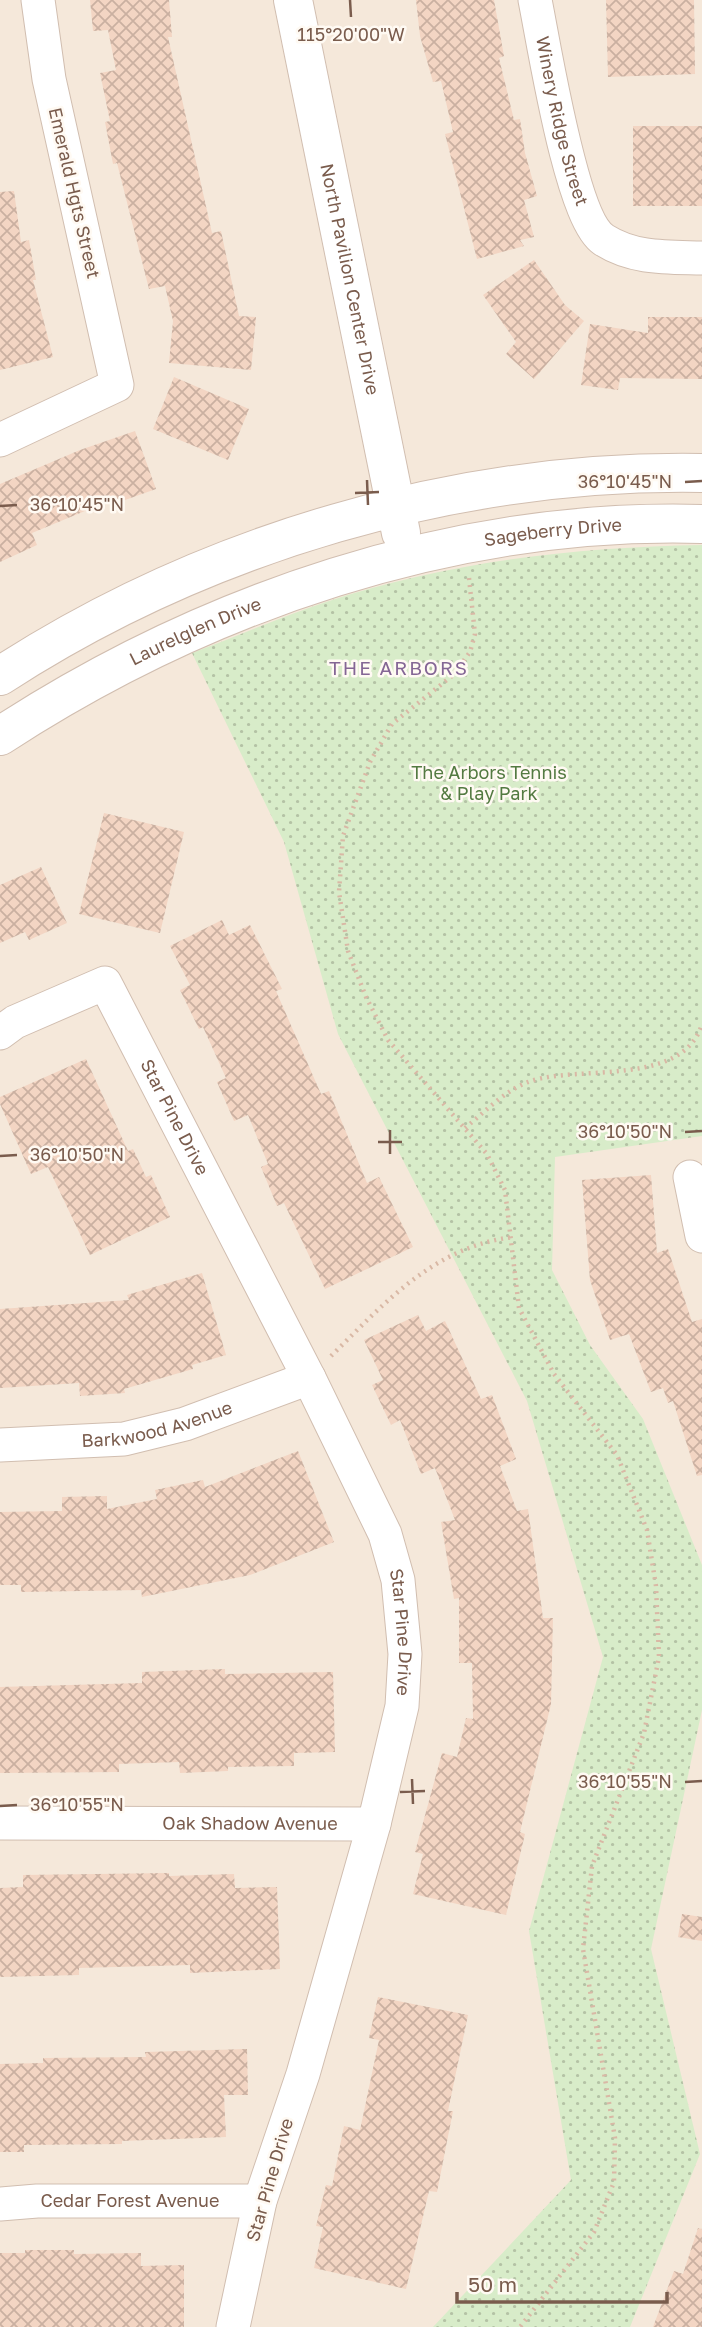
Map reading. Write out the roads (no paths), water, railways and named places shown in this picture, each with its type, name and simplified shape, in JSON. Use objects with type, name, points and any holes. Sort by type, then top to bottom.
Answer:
[{"type":"street","name":"Emerald Hgts Street","points":[[0,440],[117,385],[49,79],[38,0]]},
{"type":"street","name":"North Pavilion Center Drive","points":[[293,0],[407,558]]},
{"type":"street","name":"Winery Ridge Street","points":[[535,0],[579,203],[601,239],[637,256],[702,258]]},
{"type":"street","points":[[0,676],[90,624],[170,584],[302,534],[395,509],[515,486],[661,473],[702,473]]},
{"type":"street","name":"Sageberry Drive","points":[[407,558],[531,534],[702,524]]},
{"type":"street","name":"Laurelglen Drive","points":[[0,736],[97,677],[177,636],[307,587],[407,558]]},
{"type":"street","name":"Star Pine Drive","points":[[0,1033],[15,1022],[105,983],[309,1378],[385,1534],[397,1580],[405,1654],[402,1706],[374,1824],[303,2074],[260,2201],[233,2327]]},
{"type":"street","points":[[690,1177],[702,1236]]},
{"type":"street","name":"Barkwood Avenue","points":[[0,1445],[124,1439],[185,1424],[309,1378]]},
{"type":"street","name":"Oak Shadow Avenue","points":[[0,1822],[374,1824]]},
{"type":"street","name":"Cedar Forest Avenue","points":[[0,2204],[37,2201],[260,2201]]},
{"type":"district","name":"THE ARBORS","points":[[399,668]]},
{"type":"park label","name":"The Arbors Tennis & Play Park","points":[[489,783]]}]
